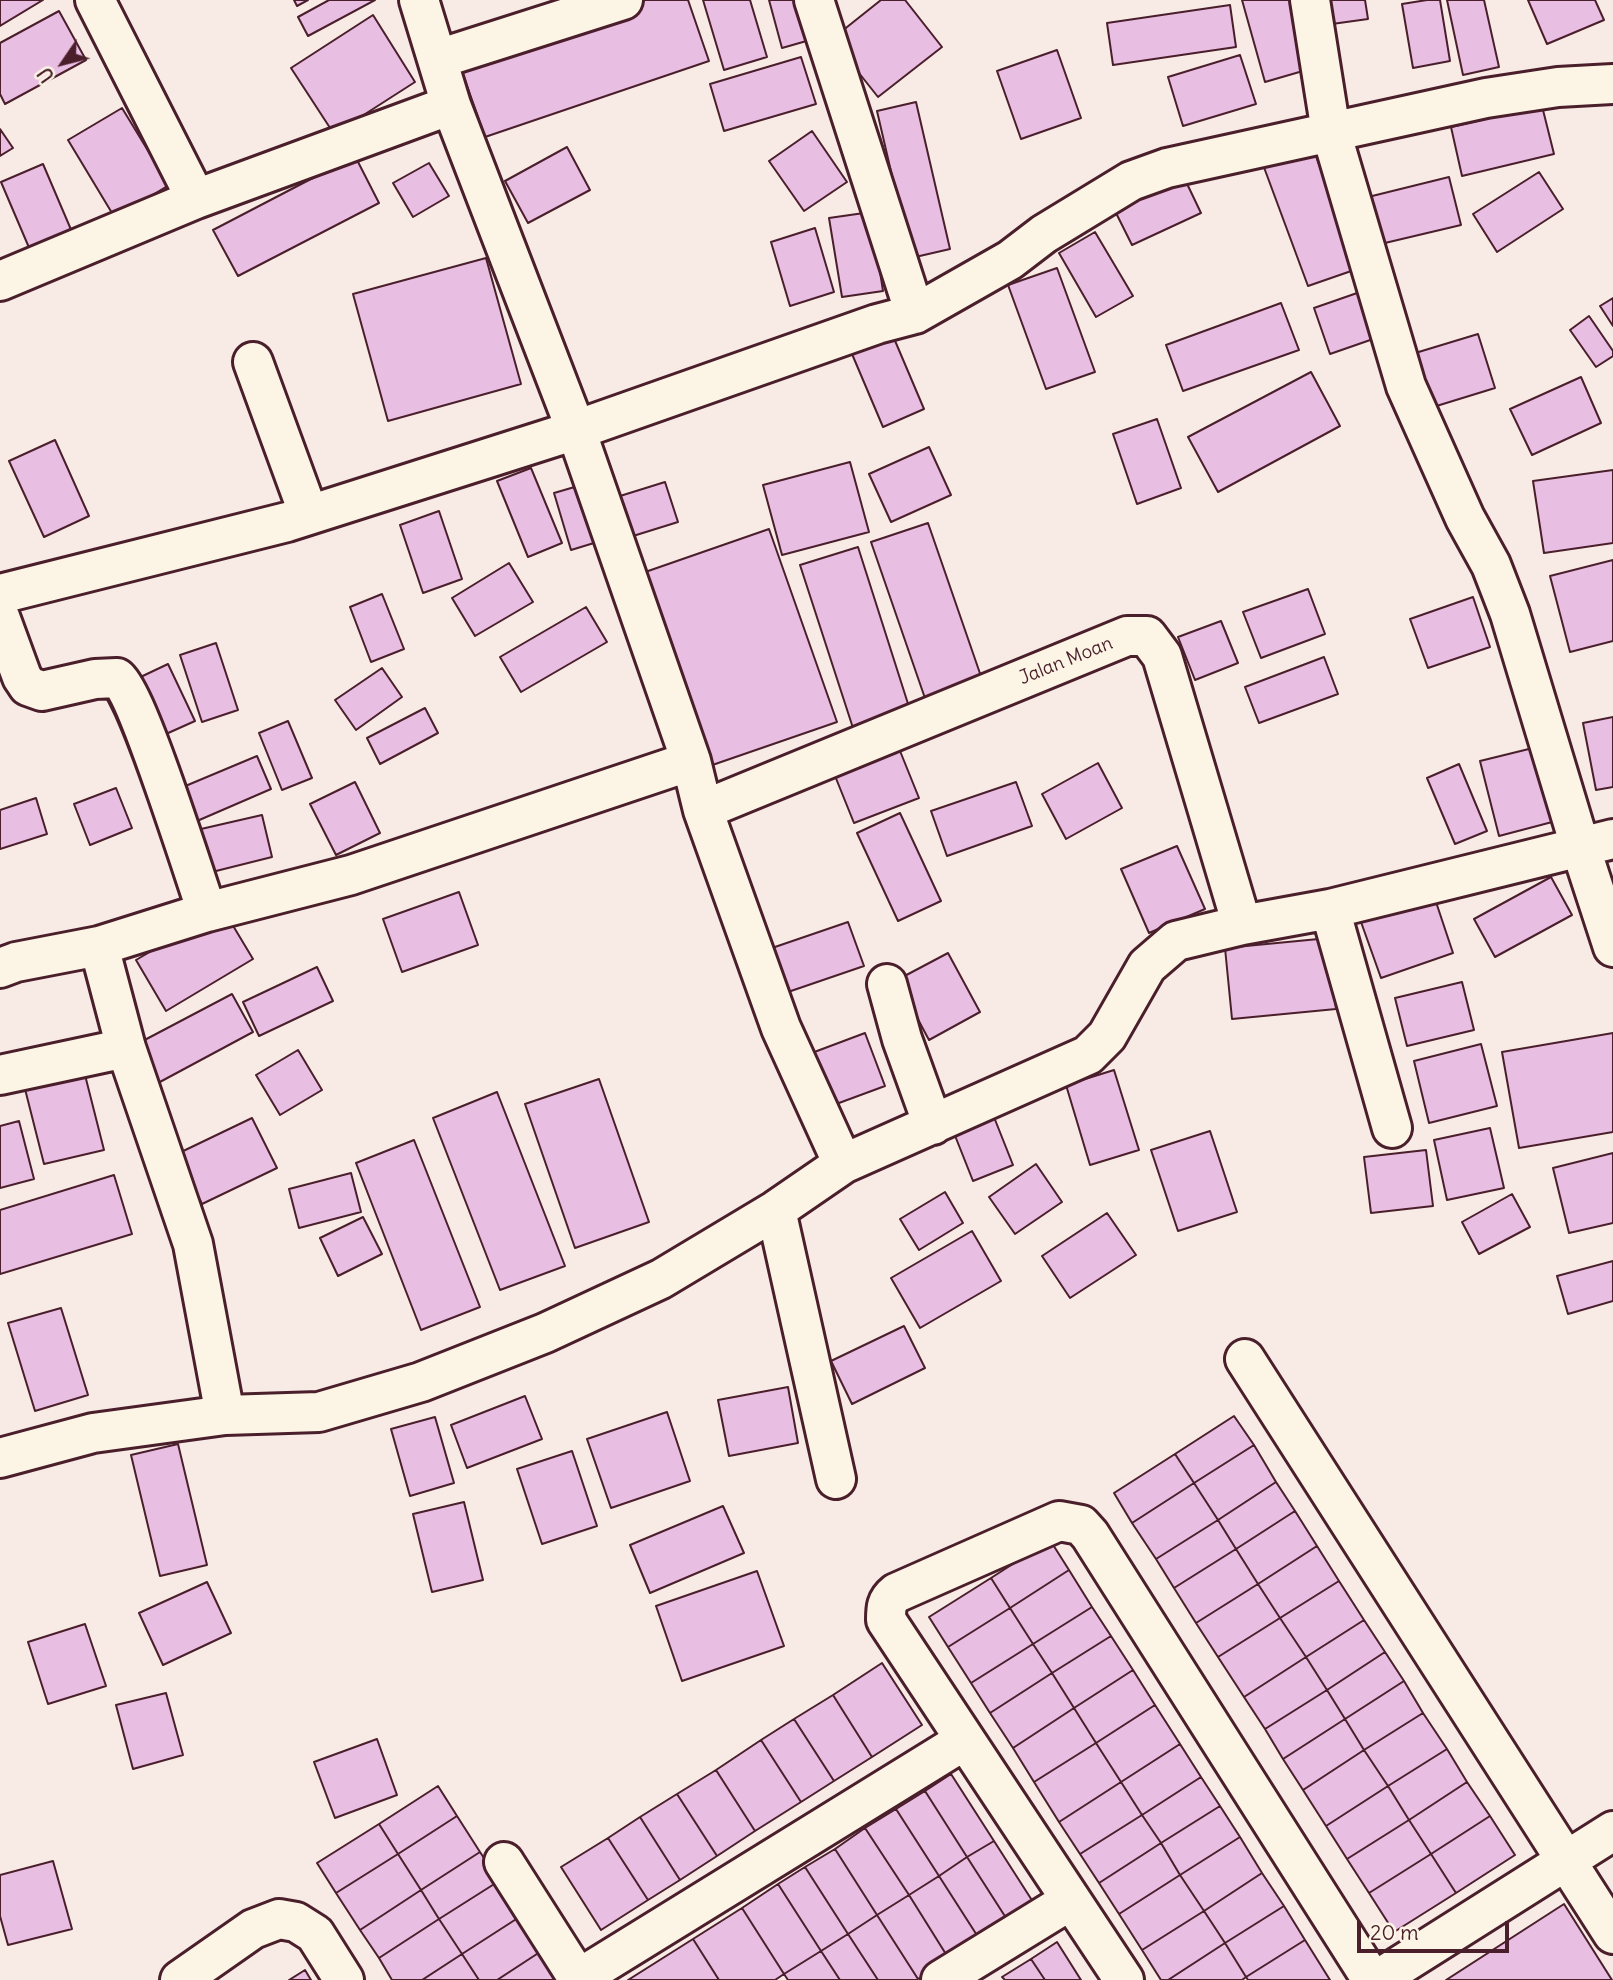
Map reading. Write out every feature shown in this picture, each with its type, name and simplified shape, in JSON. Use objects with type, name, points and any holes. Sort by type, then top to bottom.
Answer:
[{"type":"street","points":[[95,0],[196,199]]},
{"type":"street","points":[[419,0],[450,105],[576,430],[691,761],[703,810],[781,1028],[843,1164]]},
{"type":"street","points":[[438,59],[623,0]]},
{"type":"street","points":[[814,0],[915,314]]},
{"type":"street","points":[[1310,0],[1331,132],[1406,386],[1465,518],[1491,565],[1596,843],[1613,947]]},
{"type":"street","points":[[0,594],[309,515],[576,430],[877,324],[915,314],[1010,260],[1044,234],[1130,181],[1167,168],[1486,98],[1558,87],[1613,84]]},
{"type":"street","points":[[0,281],[196,199],[450,105]]},
{"type":"street","points":[[253,362],[309,515]]},
{"type":"street","points":[[0,617],[22,677],[33,690],[42,691],[94,679],[117,678],[124,685],[141,721],[207,912]]},
{"type":"street","name":"Jalan Moan","points":[[703,810],[1127,636],[1147,636],[1162,656],[1242,925]]},
{"type":"street","points":[[0,968],[16,962],[99,946],[207,912],[351,875],[691,761]]},
{"type":"street","points":[[0,1458],[93,1433],[225,1415],[319,1412],[421,1382],[545,1333],[661,1279],[776,1210],[843,1164],[1088,1055],[1107,1036],[1147,966],[1176,941],[1242,925],[1330,909],[1596,843]]},
{"type":"street","points":[[1330,909],[1392,1128]]},
{"type":"street","points":[[99,946],[125,1048],[193,1244],[225,1415]]},
{"type":"street","points":[[887,984],[902,1039],[933,1125]]},
{"type":"street","points":[[0,1075],[125,1048]]},
{"type":"street","points":[[776,1210],[836,1479]]},
{"type":"street","points":[[1245,1359],[1613,1934]]},
{"type":"street","points":[[1124,1980],[886,1620],[888,1600],[896,1593],[1059,1521],[1081,1525],[1097,1547],[1375,1980],[1613,1831]]},
{"type":"street","points":[[504,1862],[578,1980],[965,1740]]},
{"type":"street","points":[[941,1980],[1071,1900]]},
{"type":"street","points":[[180,1980],[253,1929],[279,1919],[296,1922],[315,1934],[344,1980]]},
{"type":"building","points":[[0,0],[43,0],[0,26]]},
{"type":"building","points":[[294,0],[308,0],[297,6]]},
{"type":"building","points":[[329,0],[375,0],[308,36],[298,17]]},
{"type":"building","points":[[634,0],[688,0],[709,61],[485,137],[458,60]]},
{"type":"building","points":[[703,0],[750,0],[767,57],[724,70]]},
{"type":"building","points":[[769,0],[799,0],[810,40],[782,48]]},
{"type":"building","points":[[881,0],[905,0],[942,47],[878,97],[832,39]]},
{"type":"building","points":[[1242,0],[1301,0],[1320,66],[1265,82]]},
{"type":"building","points":[[1329,0],[1365,0],[1368,19],[1332,24]]},
{"type":"building","points":[[1440,0],[1450,61],[1413,68],[1402,4]]},
{"type":"building","points":[[1447,0],[1484,0],[1499,67],[1463,75]]},
{"type":"building","points":[[1528,0],[1595,0],[1604,20],[1547,44]]},
{"type":"building","points":[[1230,5],[1236,47],[1113,65],[1107,23]]},
{"type":"building","points":[[59,11],[86,60],[5,104],[0,94],[0,43]]},
{"type":"building","points":[[373,15],[415,82],[334,134],[291,68]]},
{"type":"building","points":[[1057,50],[1081,118],[1021,139],[997,71]]},
{"type":"building","points":[[1240,55],[1256,104],[1183,126],[1168,77]]},
{"type":"building","points":[[801,57],[816,104],[724,131],[710,84]]},
{"type":"building","points":[[916,102],[950,249],[911,258],[877,111]]},
{"type":"building","points":[[1542,106],[1554,154],[1462,176],[1451,127]]},
{"type":"building","points":[[122,108],[169,185],[115,218],[68,140]]},
{"type":"building","points":[[0,129],[13,148],[0,156]]},
{"type":"building","points":[[812,131],[847,182],[804,211],[769,161]]},
{"type":"building","points":[[1312,145],[1357,269],[1308,286],[1262,162]]},
{"type":"building","points":[[567,147],[590,190],[528,223],[505,181]]},
{"type":"building","points":[[355,156],[379,203],[238,276],[213,230]]},
{"type":"building","points":[[429,163],[449,196],[413,217],[393,183]]},
{"type":"building","points":[[43,164],[78,246],[36,264],[1,182]]},
{"type":"building","points":[[1179,167],[1201,213],[1132,245],[1110,201]]},
{"type":"building","points":[[1539,172],[1563,209],[1497,252],[1473,214]]},
{"type":"building","points":[[1449,177],[1461,225],[1368,247],[1356,200]]},
{"type":"building","points":[[871,212],[883,291],[842,297],[829,218]]},
{"type":"building","points":[[815,228],[834,292],[790,306],[771,242]]},
{"type":"building","points":[[1095,232],[1133,296],[1096,317],[1059,253]]},
{"type":"building","points":[[486,258],[521,384],[388,421],[353,294]]},
{"type":"building","points":[[1057,268],[1095,372],[1046,389],[1008,285]]},
{"type":"building","points":[[1360,292],[1376,338],[1330,354],[1314,308]]},
{"type":"building","points":[[1613,298],[1613,326],[1600,306]]},
{"type":"building","points":[[1281,303],[1299,350],[1183,391],[1166,345]]},
{"type":"building","points":[[1589,316],[1613,351],[1613,356],[1596,367],[1570,330]]},
{"type":"building","points":[[1478,334],[1495,388],[1430,408],[1412,354]]},
{"type":"building","points":[[893,336],[924,409],[883,427],[852,354]]},
{"type":"building","points":[[1311,372],[1340,426],[1218,492],[1188,437]]},
{"type":"building","points":[[1581,377],[1601,423],[1532,455],[1510,409]]},
{"type":"building","points":[[1157,419],[1181,488],[1137,504],[1113,434]]},
{"type":"building","points":[[55,440],[89,516],[44,537],[9,461]]},
{"type":"building","points":[[929,447],[951,495],[891,522],[869,474]]},
{"type":"building","points":[[850,462],[869,532],[782,555],[763,485]]},
{"type":"building","points":[[531,468],[562,543],[528,557],[497,481]]},
{"type":"building","points":[[1613,470],[1613,543],[1544,553],[1533,481]]},
{"type":"building","points":[[665,482],[678,522],[617,541],[604,501]]},
{"type":"building","points":[[578,486],[594,543],[571,550],[554,493]]},
{"type":"building","points":[[439,511],[462,579],[423,593],[400,525]]},
{"type":"building","points":[[928,523],[984,685],[927,704],[871,542]]},
{"type":"building","points":[[769,529],[837,722],[695,771],[628,578]]},
{"type":"building","points":[[858,547],[910,710],[853,728],[800,565]]},
{"type":"building","points":[[1613,560],[1613,641],[1570,652],[1550,576]]},
{"type":"building","points":[[509,563],[533,602],[475,636],[452,598]]},
{"type":"building","points":[[1308,589],[1325,634],[1261,658],[1243,612]]},
{"type":"building","points":[[382,594],[404,649],[371,662],[350,607]]},
{"type":"building","points":[[1473,597],[1490,647],[1428,668],[1410,619]]},
{"type":"building","points":[[586,607],[607,642],[521,692],[500,657]]},
{"type":"building","points":[[1221,621],[1238,663],[1195,680],[1178,637]]},
{"type":"building","points":[[216,643],[238,710],[202,722],[180,655]]},
{"type":"building","points":[[1324,657],[1338,694],[1259,723],[1245,687]]},
{"type":"building","points":[[168,664],[195,721],[157,738],[130,682]]},
{"type":"building","points":[[382,668],[402,697],[356,730],[335,700]]},
{"type":"building","points":[[425,708],[438,733],[380,764],[367,738]]},
{"type":"building","points":[[1613,717],[1613,787],[1596,790],[1583,723]]},
{"type":"building","points":[[288,721],[312,778],[282,790],[259,733]]},
{"type":"building","points":[[896,741],[919,798],[854,823],[831,766]]},
{"type":"building","points":[[1537,747],[1556,821],[1499,836],[1480,761]]},
{"type":"building","points":[[257,756],[271,789],[197,821],[183,787]]},
{"type":"building","points":[[1098,763],[1122,808],[1066,839],[1042,794]]},
{"type":"building","points":[[1459,764],[1487,831],[1455,844],[1427,778]]},
{"type":"building","points":[[355,782],[380,833],[336,855],[310,804]]},
{"type":"building","points":[[1016,782],[1032,826],[947,856],[931,811]]},
{"type":"building","points":[[116,788],[132,828],[90,845],[74,804]]},
{"type":"building","points":[[36,798],[47,834],[0,849],[0,810]]},
{"type":"building","points":[[900,813],[941,901],[898,921],[857,833]]},
{"type":"building","points":[[262,815],[272,857],[212,872],[201,829]]},
{"type":"building","points":[[1177,846],[1205,909],[1149,933],[1121,869]]},
{"type":"building","points":[[1551,877],[1572,915],[1495,957],[1474,919]]},
{"type":"building","points":[[459,892],[478,945],[402,972],[383,919]]},
{"type":"building","points":[[1434,896],[1453,953],[1381,978],[1361,922]]},
{"type":"building","points":[[223,909],[253,959],[166,1011],[136,960]]},
{"type":"building","points":[[848,922],[864,966],[788,992],[772,948]]},
{"type":"building","points":[[1329,938],[1336,1009],[1232,1019],[1225,948]]},
{"type":"building","points":[[948,953],[980,1012],[929,1040],[897,980]]},
{"type":"building","points":[[317,967],[333,1001],[259,1036],[243,1002]]},
{"type":"building","points":[[1462,982],[1474,1030],[1407,1046],[1395,998]]},
{"type":"building","points":[[232,994],[253,1032],[158,1083],[137,1044]]},
{"type":"building","points":[[865,1033],[885,1086],[820,1110],[801,1057]]},
{"type":"building","points":[[1613,1033],[1613,1132],[1519,1148],[1502,1052]]},
{"type":"building","points":[[1481,1044],[1497,1106],[1429,1123],[1414,1061]]},
{"type":"building","points":[[298,1050],[322,1090],[280,1115],[256,1075]]},
{"type":"building","points":[[1114,1070],[1139,1150],[1090,1165],[1066,1085]]},
{"type":"building","points":[[85,1075],[104,1150],[44,1164],[25,1089]]},
{"type":"building","points":[[599,1079],[649,1222],[575,1248],[525,1104]]},
{"type":"building","points":[[497,1092],[565,1266],[500,1290],[433,1118]]},
{"type":"building","points":[[988,1102],[1013,1165],[973,1181],[948,1118]]},
{"type":"building","points":[[252,1118],[277,1168],[202,1204],[177,1154]]},
{"type":"building","points":[[19,1121],[34,1179],[0,1188],[0,1126]]},
{"type":"building","points":[[1490,1128],[1504,1188],[1447,1200],[1434,1140]]},
{"type":"building","points":[[1210,1131],[1237,1212],[1178,1231],[1151,1150]]},
{"type":"building","points":[[414,1140],[480,1307],[421,1330],[356,1163]]},
{"type":"building","points":[[1426,1150],[1433,1206],[1371,1213],[1364,1157]]},
{"type":"building","points":[[1613,1153],[1613,1223],[1569,1233],[1553,1168]]},
{"type":"building","points":[[1036,1164],[1062,1202],[1015,1234],[989,1197]]},
{"type":"building","points":[[351,1173],[361,1212],[299,1228],[289,1189]]},
{"type":"building","points":[[114,1175],[132,1234],[0,1274],[0,1210]]},
{"type":"building","points":[[945,1192],[963,1223],[919,1250],[900,1219]]},
{"type":"building","points":[[1512,1194],[1530,1227],[1479,1254],[1462,1222]]},
{"type":"building","points":[[1107,1213],[1136,1255],[1070,1298],[1042,1256]]},
{"type":"building","points":[[363,1217],[382,1254],[338,1276],[320,1238]]},
{"type":"building","points":[[972,1231],[1001,1281],[920,1328],[891,1278]]},
{"type":"building","points":[[1613,1261],[1613,1301],[1568,1314],[1557,1276]]},
{"type":"building","points":[[61,1308],[88,1395],[35,1411],[8,1323]]},
{"type":"building","points":[[904,1326],[925,1368],[852,1404],[831,1361]]},
{"type":"building","points":[[788,1387],[798,1443],[729,1456],[718,1400]]},
{"type":"building","points":[[525,1396],[542,1439],[467,1468],[451,1425]]},
{"type":"building","points":[[667,1412],[690,1481],[611,1508],[587,1439]]},
{"type":"building","points":[[1234,1416],[1254,1445],[1194,1483],[1175,1454]]},
{"type":"building","points":[[435,1417],[454,1483],[410,1496],[391,1429]]},
{"type":"building","points":[[178,1444],[207,1565],[160,1576],[131,1455]]},
{"type":"building","points":[[1254,1445],[1276,1482],[1218,1520],[1194,1483]]},
{"type":"building","points":[[572,1451],[597,1526],[542,1544],[517,1469]]},
{"type":"building","points":[[1175,1454],[1194,1483],[1132,1523],[1114,1493]]},
{"type":"building","points":[[1276,1482],[1295,1511],[1236,1549],[1218,1520]]},
{"type":"building","points":[[1194,1483],[1218,1520],[1156,1559],[1132,1523]]},
{"type":"building","points":[[464,1502],[483,1580],[432,1592],[413,1514]]},
{"type":"building","points":[[723,1506],[744,1553],[650,1593],[630,1545]]},
{"type":"building","points":[[1295,1511],[1317,1546],[1258,1584],[1236,1549]]},
{"type":"building","points":[[1218,1520],[1236,1549],[1174,1588],[1156,1559]]},
{"type":"building","points":[[1050,1540],[1069,1570],[1010,1608],[991,1578]]},
{"type":"building","points":[[1317,1546],[1339,1581],[1280,1618],[1258,1584]]},
{"type":"building","points":[[1236,1549],[1258,1584],[1196,1623],[1174,1588]]},
{"type":"building","points":[[1069,1570],[1092,1607],[1033,1644],[1010,1608]]},
{"type":"building","points":[[757,1571],[784,1646],[682,1681],[656,1606]]},
{"type":"building","points":[[991,1578],[1010,1608],[948,1647],[929,1617]]},
{"type":"building","points":[[1339,1581],[1364,1620],[1306,1657],[1280,1618]]},
{"type":"building","points":[[207,1582],[231,1633],[163,1665],[139,1613]]},
{"type":"building","points":[[1258,1584],[1280,1618],[1218,1657],[1196,1623]]},
{"type":"building","points":[[1092,1607],[1111,1636],[1052,1673],[1033,1644]]},
{"type":"building","points":[[1010,1608],[1033,1644],[971,1683],[948,1647]]},
{"type":"building","points":[[1280,1618],[1306,1657],[1244,1697],[1218,1657]]},
{"type":"building","points":[[1364,1620],[1385,1652],[1327,1690],[1306,1657]]},
{"type":"building","points":[[85,1624],[106,1686],[48,1704],[28,1642]]},
{"type":"building","points":[[1111,1636],[1133,1670],[1074,1708],[1052,1673]]},
{"type":"building","points":[[1033,1644],[1052,1673],[990,1713],[971,1683]]},
{"type":"building","points":[[1385,1652],[1404,1681],[1345,1719],[1327,1690]]},
{"type":"building","points":[[1306,1657],[1327,1690],[1265,1729],[1244,1697]]},
{"type":"building","points":[[882,1663],[922,1725],[872,1757],[833,1695]]},
{"type":"building","points":[[1133,1670],[1155,1705],[1096,1743],[1074,1708]]},
{"type":"building","points":[[1052,1673],[1074,1708],[1013,1748],[990,1713]]},
{"type":"building","points":[[1404,1681],[1423,1713],[1364,1750],[1345,1719]]},
{"type":"building","points":[[1327,1690],[1345,1719],[1283,1759],[1265,1729]]},
{"type":"building","points":[[166,1693],[183,1755],[133,1769],[116,1705]]},
{"type":"building","points":[[833,1695],[872,1757],[834,1781],[794,1719]]},
{"type":"building","points":[[1155,1705],[1180,1744],[1121,1782],[1096,1743]]},
{"type":"building","points":[[1074,1708],[1096,1743],[1034,1782],[1013,1748]]},
{"type":"building","points":[[1423,1713],[1447,1749],[1388,1786],[1364,1750]]},
{"type":"building","points":[[794,1719],[834,1781],[801,1802],[761,1740]]},
{"type":"building","points":[[1345,1719],[1364,1750],[1303,1790],[1283,1759]]},
{"type":"building","points":[[377,1739],[397,1795],[335,1818],[314,1762]]},
{"type":"building","points":[[761,1740],[801,1802],[755,1831],[716,1770]]},
{"type":"building","points":[[1096,1743],[1121,1782],[1059,1822],[1034,1782]]},
{"type":"building","points":[[1180,1744],[1201,1777],[1142,1815],[1121,1782]]},
{"type":"building","points":[[1447,1749],[1467,1782],[1409,1820],[1388,1786]]},
{"type":"building","points":[[1364,1750],[1388,1786],[1326,1826],[1303,1790]]},
{"type":"building","points":[[716,1770],[755,1831],[717,1856],[677,1794]]},
{"type":"building","points":[[951,1774],[994,1841],[967,1857],[925,1791]]},
{"type":"building","points":[[1201,1777],[1220,1806],[1161,1843],[1142,1815]]},
{"type":"building","points":[[1121,1782],[1142,1815],[1080,1854],[1059,1822]]},
{"type":"building","points":[[1467,1782],[1490,1816],[1431,1854],[1409,1820]]},
{"type":"building","points":[[438,1786],[457,1816],[398,1854],[379,1824]]},
{"type":"building","points":[[1388,1786],[1409,1820],[1347,1859],[1326,1826]]},
{"type":"building","points":[[925,1791],[967,1857],[939,1876],[896,1809]]},
{"type":"building","points":[[677,1794],[717,1856],[680,1880],[640,1817]]},
{"type":"building","points":[[1220,1806],[1240,1837],[1180,1875],[1161,1843]]},
{"type":"building","points":[[896,1809],[939,1876],[909,1895],[865,1828]]},
{"type":"building","points":[[1142,1815],[1161,1843],[1099,1883],[1080,1854]]},
{"type":"building","points":[[457,1816],[480,1852],[421,1890],[398,1854]]},
{"type":"building","points":[[1490,1816],[1515,1855],[1456,1893],[1431,1854]]},
{"type":"building","points":[[640,1817],[680,1880],[648,1900],[608,1838]]},
{"type":"building","points":[[1409,1820],[1431,1854],[1369,1893],[1347,1859]]},
{"type":"building","points":[[379,1824],[398,1854],[336,1893],[317,1863]]},
{"type":"building","points":[[865,1828],[909,1895],[877,1915],[835,1849]]},
{"type":"building","points":[[1240,1837],[1262,1873],[1204,1911],[1180,1875]]},
{"type":"building","points":[[608,1838],[648,1900],[601,1930],[561,1867]]},
{"type":"building","points":[[994,1841],[1035,1905],[1008,1921],[967,1857]]},
{"type":"building","points":[[1161,1843],[1180,1875],[1119,1914],[1099,1883]]},
{"type":"building","points":[[835,1849],[877,1915],[848,1934],[805,1867]]},
{"type":"building","points":[[480,1852],[499,1881],[439,1919],[421,1890]]},
{"type":"building","points":[[398,1854],[421,1890],[360,1930],[336,1893]]},
{"type":"building","points":[[1431,1854],[1456,1893],[1394,1932],[1369,1893]]},
{"type":"building","points":[[967,1857],[1008,1921],[980,1940],[939,1876]]},
{"type":"building","points":[[53,1861],[72,1929],[8,1945],[0,1916],[0,1875]]},
{"type":"building","points":[[805,1867],[848,1934],[821,1951],[778,1884]]},
{"type":"building","points":[[1262,1873],[1284,1906],[1225,1943],[1204,1911]]},
{"type":"building","points":[[1180,1875],[1204,1911],[1142,1950],[1119,1914]]},
{"type":"building","points":[[939,1876],[980,1940],[949,1959],[909,1895]]},
{"type":"building","points":[[499,1881],[521,1916],[462,1954],[439,1919]]},
{"type":"building","points":[[778,1884],[821,1951],[784,1974],[742,1908]]},
{"type":"building","points":[[421,1890],[439,1919],[379,1958],[360,1930]]},
{"type":"building","points":[[909,1895],[949,1959],[918,1979],[877,1915]]},
{"type":"building","points":[[1564,1904],[1612,1980],[1446,1980]]},
{"type":"building","points":[[1284,1906],[1305,1940],[1246,1977],[1225,1943]]},
{"type":"building","points":[[742,1908],[784,1974],[775,1980],[719,1980],[693,1939]]},
{"type":"building","points":[[1204,1911],[1225,1943],[1168,1980],[1161,1980],[1142,1950]]},
{"type":"building","points":[[877,1915],[917,1980],[878,1980],[848,1934]]},
{"type":"building","points":[[521,1916],[543,1950],[497,1980],[479,1980],[462,1954]]},
{"type":"building","points":[[439,1919],[462,1954],[422,1980],[392,1980],[379,1958]]},
{"type":"building","points":[[848,1934],[878,1980],[840,1980],[821,1951]]},
{"type":"building","points":[[693,1939],[719,1980],[628,1980]]},
{"type":"building","points":[[1305,1940],[1330,1980],[1248,1980],[1246,1977]]},
{"type":"building","points":[[1057,1942],[1081,1980],[1045,1980],[1031,1959]]},
{"type":"building","points":[[1225,1943],[1246,1977],[1242,1980],[1168,1980]]},
{"type":"building","points":[[543,1950],[562,1980],[497,1980]]},
{"type":"building","points":[[821,1951],[840,1980],[788,1980],[784,1974]]},
{"type":"building","points":[[462,1954],[479,1980],[422,1980]]},
{"type":"building","points":[[1031,1959],[1045,1980],[1005,1980],[1002,1977]]},
{"type":"building","points":[[305,1970],[311,1980],[289,1980]]}]
